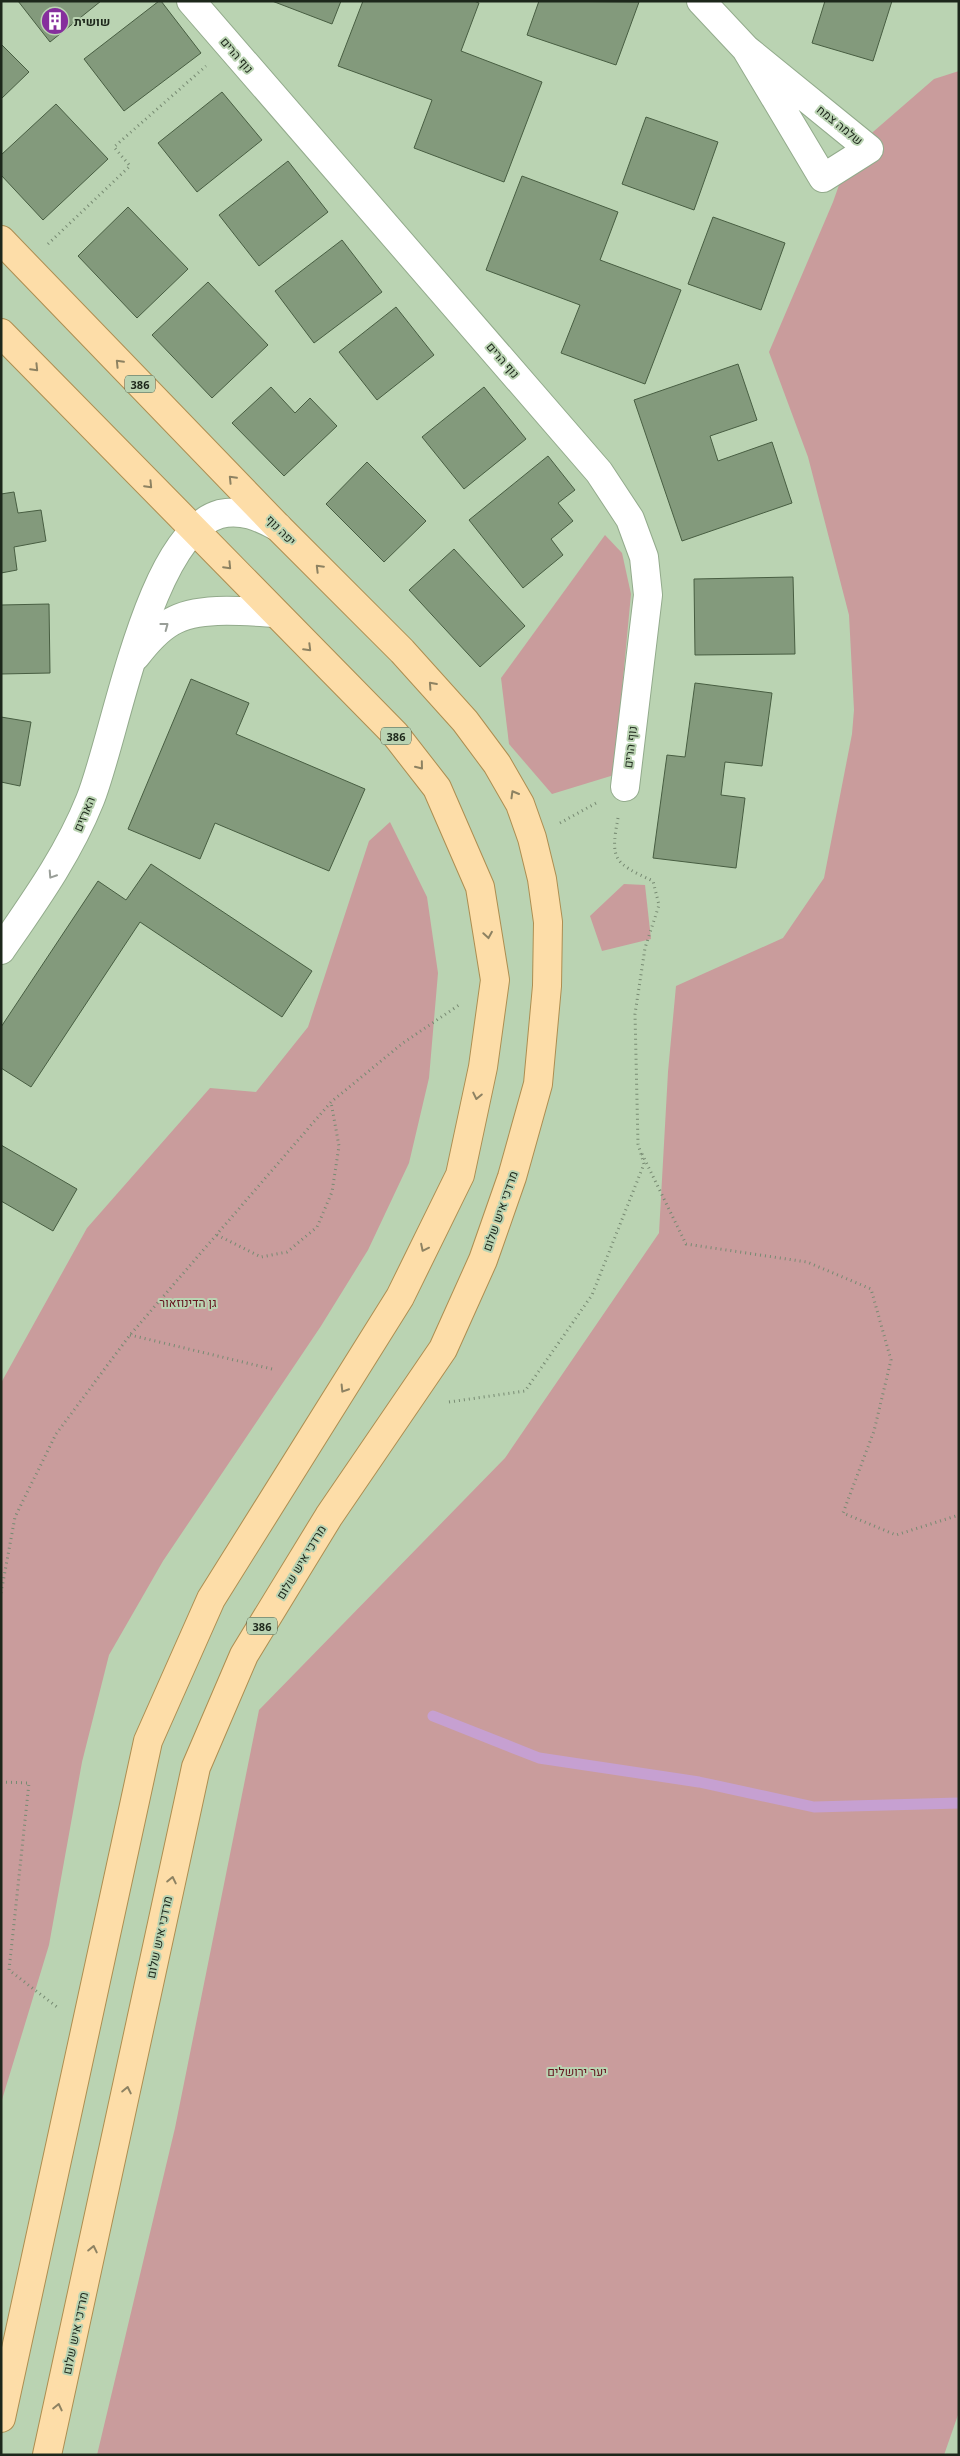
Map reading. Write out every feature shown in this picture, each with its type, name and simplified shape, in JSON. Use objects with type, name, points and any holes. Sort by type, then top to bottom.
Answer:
[{"type":"main road","name":"יפה נוף","points":[[1,240],[278,527],[402,651],[465,721],[496,764],[520,804],[532,838]]},
{"type":"main road","name":"386","points":[[1,333],[274,613],[395,734],[437,788],[480,887],[495,980],[483,1067],[460,1175],[400,1297],[211,1599],[148,1741],[1,2418]]},
{"type":"main road","name":"מרדכי איש שלום","points":[[46,2455],[196,1767],[244,1655],[329,1516],[443,1349],[483,1260],[512,1177],[538,1084],[547,986],[548,922],[542,879],[532,838]]},
{"type":"street","name":"נוף הרים","points":[[191,1],[599,472],[630,519],[644,557],[648,595],[625,787]]},
{"type":"street","name":"שלמה צמח","points":[[701,1],[746,49],[869,149],[823,178],[746,49]]},
{"type":"street","name":"הארזים","points":[[1,950],[59,864],[76,832],[90,799],[142,624],[160,581],[175,555],[194,531],[220,514],[239,513],[257,516],[278,527]]},
{"type":"street","name":"הארזים","points":[[132,662],[160,630],[183,616],[238,610],[274,613]]},
{"type":"path","points":[[26,266],[130,166],[114,146],[229,45]]},
{"type":"path","points":[[532,838],[625,787]]},
{"type":"path","points":[[449,1402],[525,1390],[592,1294],[644,1164],[638,1144],[635,1014],[645,948],[660,905],[653,881],[629,870],[616,859],[613,843],[625,787]]},
{"type":"path","points":[[1,1593],[15,1517],[56,1434],[130,1335],[331,1102],[403,1043],[495,980]]},
{"type":"path","points":[[217,1235],[260,1257],[287,1252],[317,1227],[332,1192],[339,1146],[331,1102]]},
{"type":"path","points":[[638,1144],[686,1244],[807,1262],[871,1289],[892,1360],[874,1431],[844,1513],[896,1535],[959,1515]]},
{"type":"path","points":[[130,1335],[272,1369]]},
{"type":"path","points":[[1,1782],[29,1783],[9,1970],[86,2029]]},
{"type":"green space","name":"יער ירושלים","points":[[959,71],[959,2412],[944,2455],[97,2455],[175,2128],[259,1710],[505,1458],[659,1233],[668,1072],[676,986],[783,938],[824,878],[852,734],[854,710],[849,615],[808,457],[769,352],[833,202],[851,151],[934,79]]},
{"type":"green space","points":[[605,535],[622,553],[631,594],[614,775],[552,794],[509,744],[501,678]]},
{"type":"green space","name":"גן הדינוזאור","points":[[390,822],[427,897],[438,973],[429,1078],[409,1163],[368,1250],[321,1326],[163,1561],[109,1655],[82,1762],[49,1945],[1,2103],[1,1383],[87,1228],[210,1088],[256,1092],[308,1027],[369,841]]},
{"type":"green space","points":[[624,884],[645,885],[651,939],[602,951],[590,916]]},
{"type":"building","name":"שושית","points":[[18,1],[101,1],[50,42]]},
{"type":"building","points":[[161,1],[201,53],[124,111],[84,59]]},
{"type":"building","points":[[272,1],[341,1],[332,24]]},
{"type":"building","points":[[363,1],[474,1],[479,3],[461,51],[542,82],[504,182],[414,148],[432,100],[338,66]]},
{"type":"building","points":[[539,1],[639,2],[616,65],[527,35]]},
{"type":"building","points":[[825,1],[892,1],[873,61],[812,43]]},
{"type":"building","points":[[1,44],[29,72],[1,99]]},
{"type":"building","points":[[222,92],[262,140],[197,192],[158,143]]},
{"type":"building","points":[[56,104],[108,159],[43,220],[1,175],[1,155]]},
{"type":"building","points":[[646,117],[718,142],[694,210],[622,184]]},
{"type":"building","points":[[288,161],[328,212],[259,266],[219,215]]},
{"type":"building","points":[[522,176],[618,212],[600,260],[681,290],[645,384],[561,353],[580,305],[486,270]]},
{"type":"building","points":[[128,207],[188,269],[137,318],[78,256]]},
{"type":"building","points":[[713,217],[785,243],[761,310],[688,284]]},
{"type":"building","points":[[342,240],[382,292],[314,343],[275,291]]},
{"type":"building","points":[[208,282],[268,345],[212,398],[152,335]]},
{"type":"building","points":[[396,307],[434,355],[377,400],[339,352]]},
{"type":"building","points":[[738,364],[757,420],[710,436],[718,461],[772,442],[792,503],[682,541],[634,400]]},
{"type":"building","points":[[271,387],[295,413],[310,398],[337,426],[284,476],[232,423]]},
{"type":"building","points":[[484,387],[526,439],[464,489],[422,437]]},
{"type":"building","points":[[548,456],[575,490],[558,503],[573,521],[551,539],[563,555],[523,588],[469,520]]},
{"type":"building","points":[[367,462],[426,521],[384,562],[326,504]]},
{"type":"building","points":[[14,492],[18,513],[41,510],[46,541],[14,547],[17,570],[1,573],[1,494]]},
{"type":"building","points":[[454,549],[525,626],[480,667],[409,590]]},
{"type":"building","points":[[793,577],[795,654],[695,655],[694,579]]},
{"type":"building","points":[[49,604],[50,673],[1,674],[1,605]]},
{"type":"building","points":[[191,679],[249,703],[236,734],[365,789],[329,871],[215,823],[200,859],[128,829]]},
{"type":"building","points":[[695,683],[772,693],[762,766],[725,762],[721,795],[745,798],[736,868],[653,858],[667,755],[685,757]]},
{"type":"building","points":[[1,717],[31,722],[20,786],[1,782]]},
{"type":"building","points":[[151,864],[312,971],[282,1017],[140,922],[31,1087],[1,1068],[1,1027],[98,881],[126,900]]},
{"type":"building","points":[[1,1145],[77,1189],[53,1231],[1,1201]]},
{"type":"waterway","points":[[433,1716],[539,1758],[699,1782],[814,1807],[959,1803]]},
{"type":"place","name":"שושית","points":[[55,21]]}]
